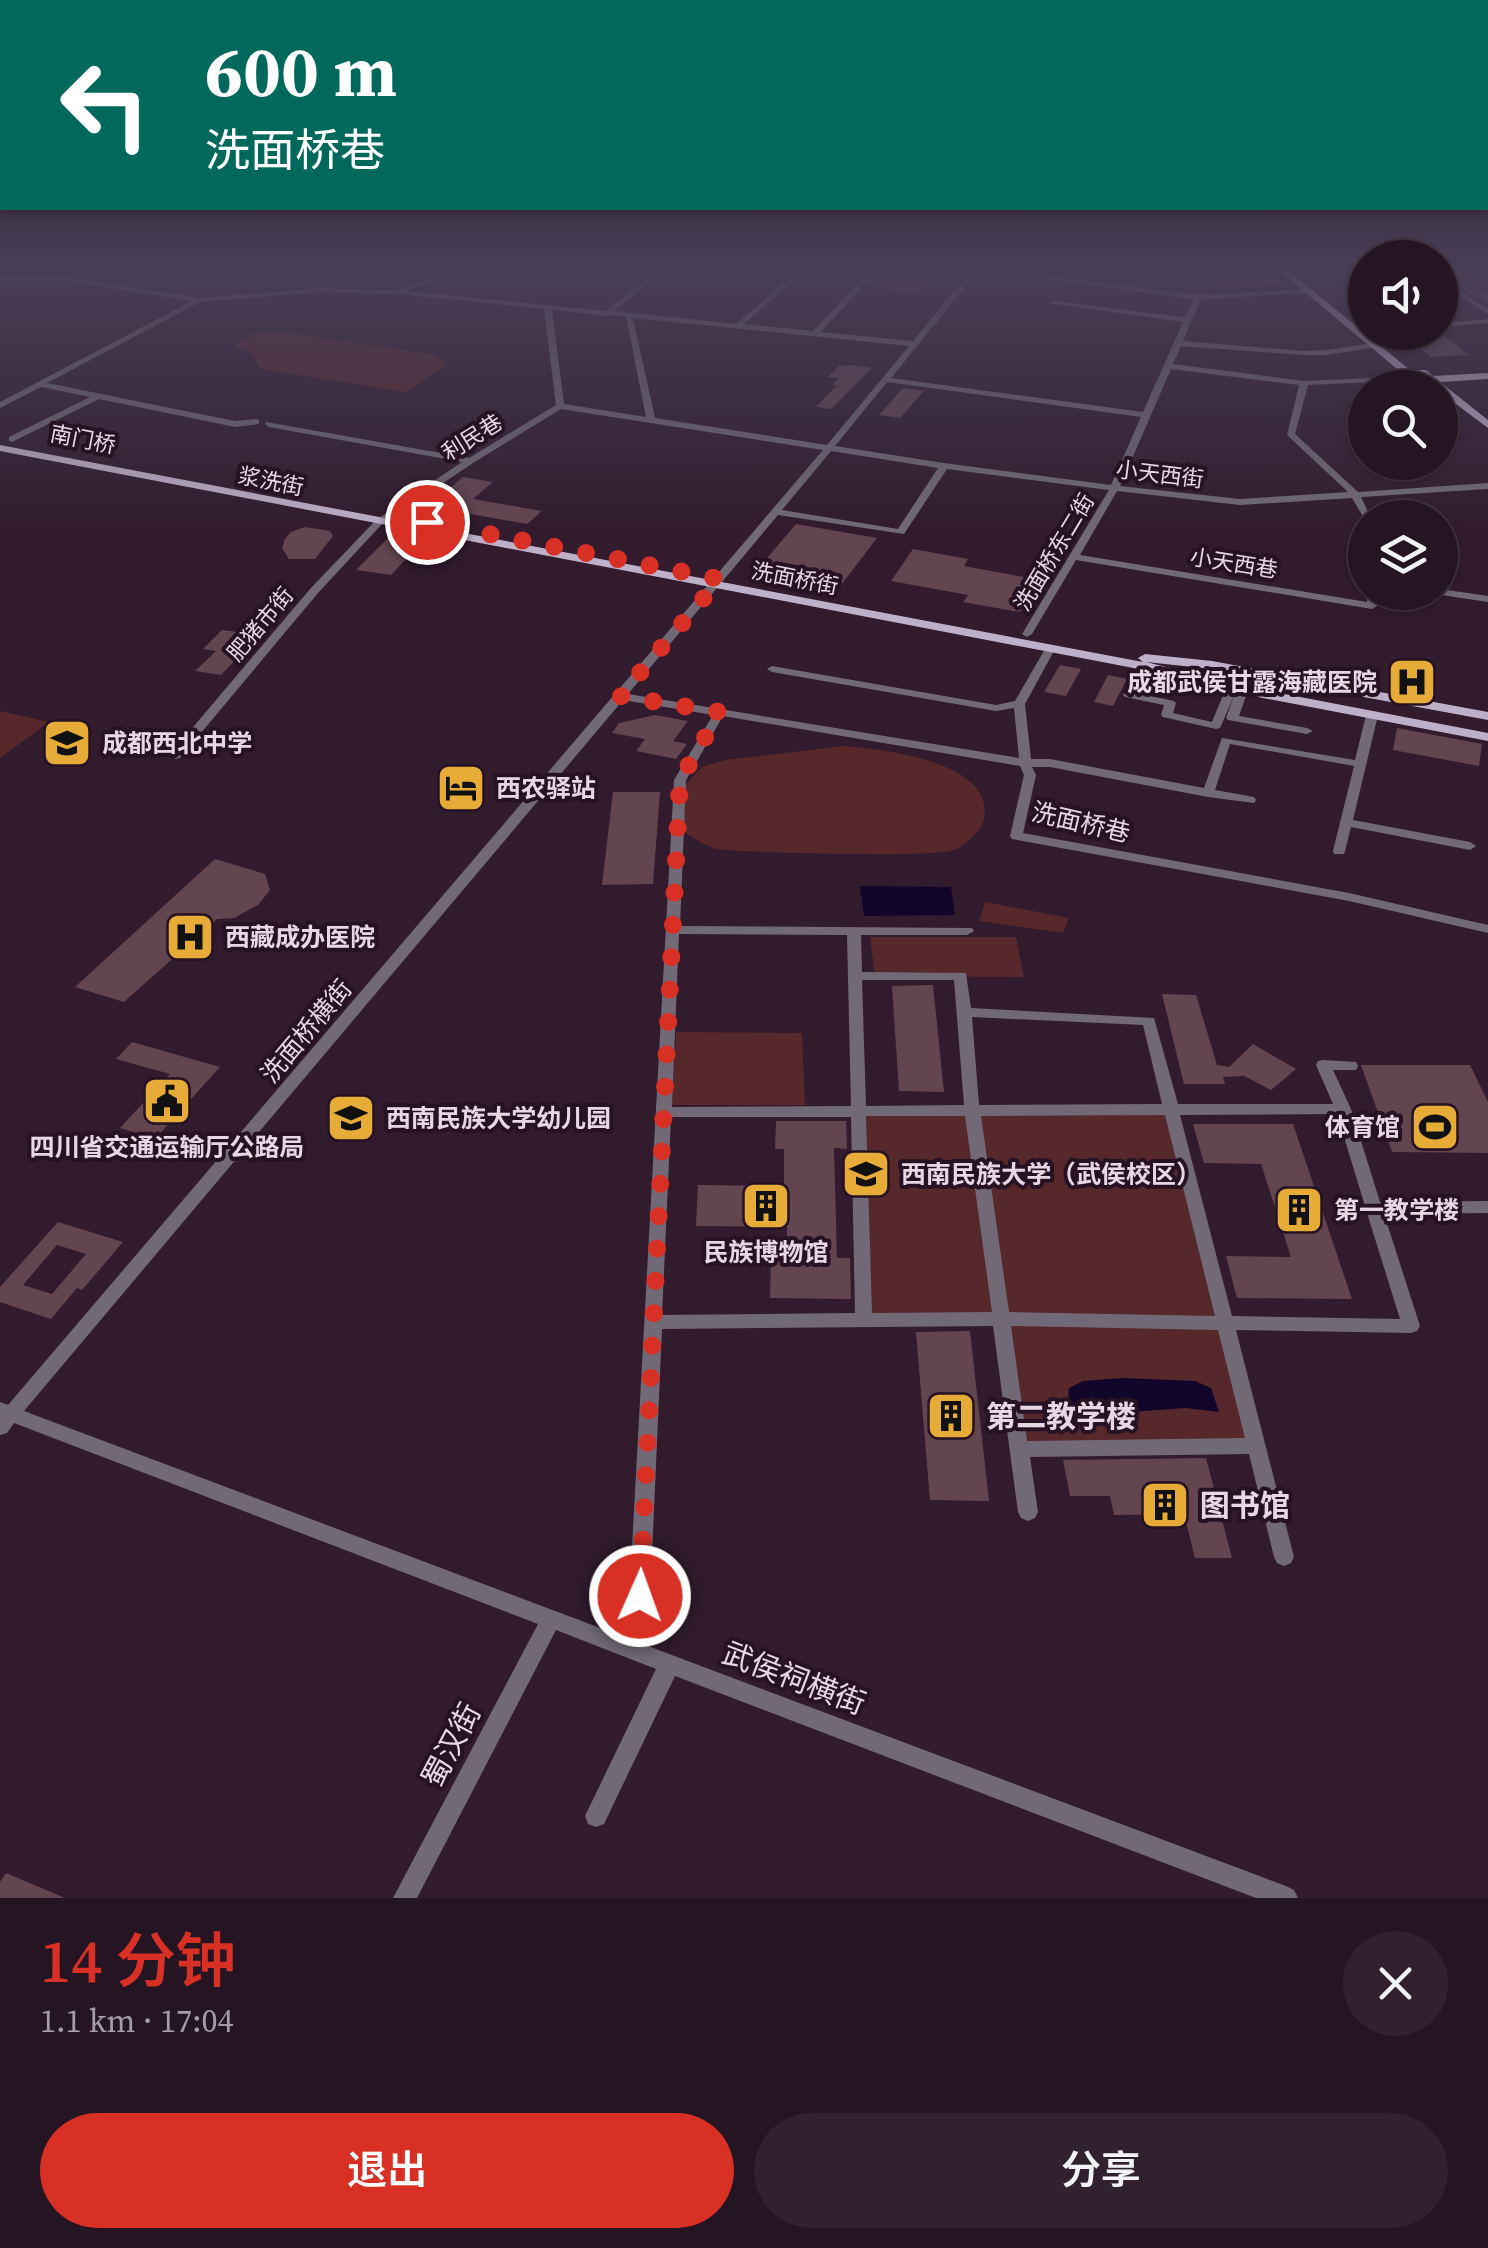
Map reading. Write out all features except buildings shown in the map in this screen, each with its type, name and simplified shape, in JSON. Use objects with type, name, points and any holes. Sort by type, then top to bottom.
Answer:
[{"type":"main road","points":[[1458,380],[1488,376]]},
{"type":"main road","points":[[1458,404],[1488,425]]},
{"type":"main road","points":[[1458,413],[1488,438]]},
{"type":"main road","points":[[2,444],[52,464],[206,486]]},
{"type":"main road","name":"南门桥","points":[[2,444],[157,476]]},
{"type":"main road","name":"浆洗街","points":[[2,444],[185,474],[206,486]]},
{"type":"main road","name":"浆洗街","points":[[157,476],[385,518]]},
{"type":"main road","name":"洗面桥街","points":[[385,518],[1050,650],[1142,662],[1212,665],[1488,716]]},
{"type":"main road","name":"洗面桥街","points":[[716,582],[1027,634],[1372,715],[1488,730]]},
{"type":"main road","points":[[1244,686],[1488,730]]},
{"type":"street","points":[[0,405],[92,357]]},
{"type":"street","points":[[554,357],[560,406],[652,420],[638,357]]},
{"type":"street","name":"洗面桥横街","points":[[4,1417],[906,357]]},
{"type":"street","name":"洗面桥东二街","points":[[1027,634],[1114,489],[1172,357]]},
{"type":"street","points":[[1168,366],[1304,383],[1348,381]]},
{"type":"street","points":[[887,380],[1146,415]]},
{"type":"street","points":[[1304,383],[1291,434],[1358,500]]},
{"type":"street","points":[[40,384],[235,424],[256,422]]},
{"type":"street","points":[[2,444],[96,396]]},
{"type":"street","name":"利民巷","points":[[385,518],[470,460],[560,406]]},
{"type":"street","name":"小天西街","points":[[652,420],[944,466],[1224,502],[1488,486]]},
{"type":"street","points":[[269,424],[470,460]]},
{"type":"street","points":[[776,512],[902,532],[944,466]]},
{"type":"street","name":"肥猪市街","points":[[176,755],[314,591],[385,518]]},
{"type":"street","name":"小天西巷","points":[[1076,557],[1348,602]]},
{"type":"street","points":[[1458,595],[1488,599]]},
{"type":"street","points":[[1050,650],[1019,704],[1025,763],[1050,763],[1250,800]]},
{"type":"street","points":[[1142,662],[1129,695],[1170,702],[1167,715],[1216,726],[1244,686]]},
{"type":"street","points":[[772,670],[996,708],[1019,704]]},
{"type":"street","points":[[1244,686],[1232,718],[1308,731]]},
{"type":"street","name":"洗面桥巷","points":[[620,696],[1025,763],[1030,775],[1016,836],[1349,898],[1488,929]]},
{"type":"street","points":[[637,1650],[680,780],[720,712]]},
{"type":"street","points":[[1339,851],[1372,715]]},
{"type":"street","points":[[1208,792],[1226,740],[1360,764]]},
{"type":"street","points":[[1346,822],[1470,846]]},
{"type":"street","points":[[672,930],[968,931]]},
{"type":"street","points":[[854,932],[864,1320]]},
{"type":"street","points":[[857,976],[961,976],[972,1108],[1028,1512]]},
{"type":"street","points":[[965,1012],[1149,1021],[1284,1557]]},
{"type":"street","points":[[654,1322],[1001,1319],[1411,1326],[1343,1109],[1324,1064],[1351,1066]]},
{"type":"street","points":[[663,1112],[1343,1109]]},
{"type":"street","points":[[1372,1208],[1488,1207]]},
{"type":"street","name":"武侯祠横街","points":[[4,1417],[637,1650],[1286,1898]]},
{"type":"street","points":[[1019,1449],[1256,1446]]},
{"type":"street","name":"蜀汉街","points":[[405,1898],[550,1619]]},
{"type":"street","points":[[596,1816],[670,1663]]},
{"type":"shaded area","points":[[254,357],[437,357],[446,365],[406,392],[261,369]]},
{"type":"shaded area","points":[[0,711],[49,722],[0,758]]},
{"type":"shaded area","points":[[844,746],[908,755],[955,771],[983,799],[980,828],[954,850],[914,854],[718,849],[684,832],[685,785],[702,767],[725,760]]},
{"type":"shaded area","points":[[860,886],[951,887],[955,915],[864,916]]},
{"type":"shaded area","points":[[985,902],[1069,918],[1063,933],[979,921]]},
{"type":"shaded area","points":[[870,937],[1016,937],[1024,977],[875,976]]},
{"type":"shaded area","points":[[676,1032],[802,1033],[805,1105],[672,1105]]},
{"type":"shaded area","points":[[860,1109],[1173,1110],[1256,1446],[1019,1449],[1001,1320],[864,1321]]},
{"type":"shaded area","points":[[1083,1381],[1195,1381],[1211,1388],[1219,1412],[1186,1408],[1087,1415],[1076,1413],[1068,1401],[1069,1388]]},
{"type":"place","name":"成都武侯甘露海藏医院","points":[[1412,682]]},
{"type":"place","name":"成都西北中学","points":[[67,743]]},
{"type":"place","name":"西农驿站","points":[[461,788]]},
{"type":"place","name":"西藏成办医院","points":[[190,937]]},
{"type":"place","name":"四川省交通运输厅公路局","points":[[167,1101]]},
{"type":"place","name":"西南民族大学幼儿园","points":[[351,1118]]},
{"type":"place","name":"体育馆","points":[[1435,1127]]},
{"type":"place","name":"西南民族大学（武侯校区）","points":[[866,1174]]},
{"type":"place","name":"民族博物馆","points":[[766,1206]]},
{"type":"place","name":"第一教学楼","points":[[1299,1210]]},
{"type":"place","name":"第二教学楼","points":[[951,1416]]},
{"type":"place","name":"图书馆","points":[[1165,1505]]},
{"type":"route","points":[[427,522],[720,579],[620,696],[720,712],[680,780],[640,1596]]}]
